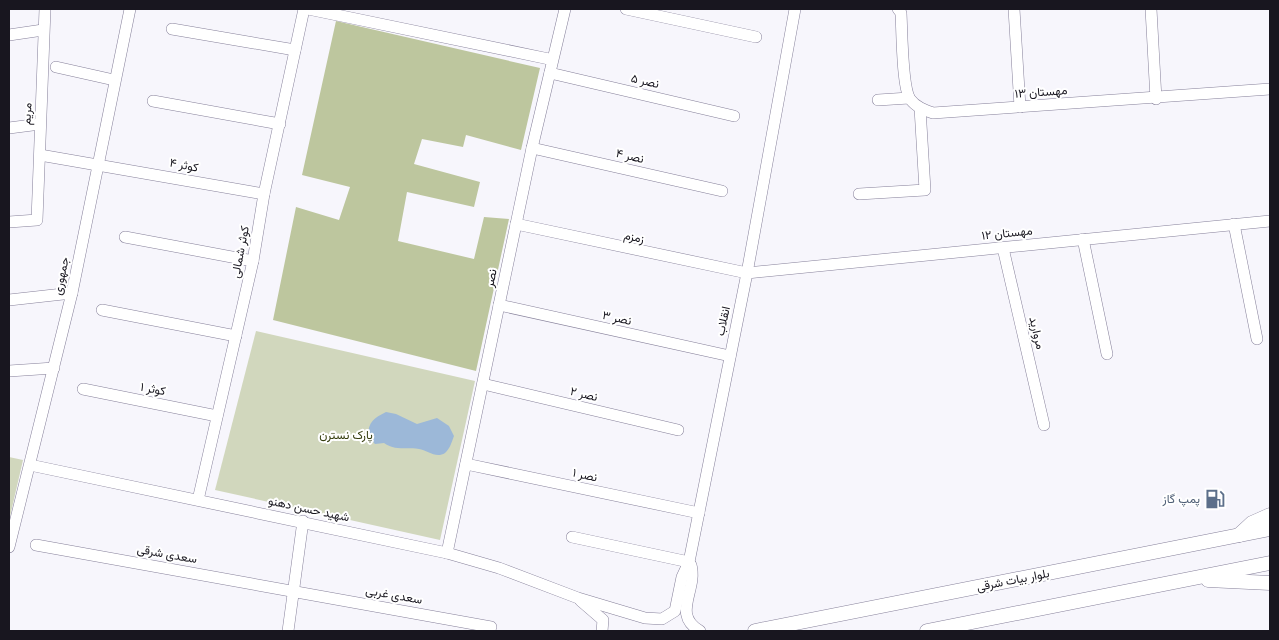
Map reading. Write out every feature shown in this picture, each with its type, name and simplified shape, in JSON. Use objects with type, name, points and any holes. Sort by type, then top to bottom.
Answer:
[{"type":"main road","points":[[1239,534],[1252,523],[1270,515]]},
{"type":"main road","name":"بلوار بیات شرقی","points":[[755,631],[1270,529]]},
{"type":"main road","points":[[927,631],[1270,563]]},
{"type":"main road","points":[[1180,580],[1270,583]]},
{"type":"street","name":"مریم","points":[[9,222],[38,220],[45,9]]},
{"type":"street","name":"جمهوری","points":[[9,547],[72,293],[130,9]]},
{"type":"street","points":[[306,9],[549,59]]},
{"type":"street","name":"کوثر شمالی","points":[[198,500],[253,261],[264,194],[295,50],[306,9]]},
{"type":"street","name":"نصر","points":[[447,553],[532,148],[565,9]]},
{"type":"street","points":[[626,9],[756,37]]},
{"type":"street","name":"انقلاب","points":[[700,631],[691,626],[686,618],[692,568],[689,562],[746,273],[795,9]]},
{"type":"street","points":[[859,194],[925,190],[920,108],[909,98],[905,81],[901,13],[898,9]]},
{"type":"street","points":[[1014,9],[1020,107]]},
{"type":"street","points":[[1151,9],[1156,98]]},
{"type":"street","points":[[172,29],[295,50]]},
{"type":"street","points":[[9,35],[44,30]]},
{"type":"street","points":[[56,67],[114,80]]},
{"type":"street","name":"نصر ۵","points":[[550,74],[734,116]]},
{"type":"street","name":"مهستان ۱۳","points":[[920,108],[933,112],[1270,89]]},
{"type":"street","points":[[878,100],[909,98]]},
{"type":"street","points":[[153,101],[280,124]]},
{"type":"street","points":[[9,128],[40,124]]},
{"type":"street","name":"نصر ۴","points":[[532,148],[722,191]]},
{"type":"street","name":"کوثر ۴","points":[[40,155],[98,163],[264,194]]},
{"type":"street","name":"مهستان ۱۲","points":[[746,273],[1270,221]]},
{"type":"street","name":"زمزم","points":[[516,224],[626,250],[746,273]]},
{"type":"street","points":[[1234,224],[1257,339]]},
{"type":"street","points":[[125,237],[253,261]]},
{"type":"street","points":[[1083,240],[1107,354]]},
{"type":"street","name":"مروارید","points":[[1003,248],[1044,425]]},
{"type":"street","points":[[9,300],[72,293]]},
{"type":"street","name":"نصر ۳","points":[[499,306],[730,356]]},
{"type":"street","points":[[102,310],[236,336]]},
{"type":"street","points":[[9,371],[54,368]]},
{"type":"street","name":"نصر ۲","points":[[483,384],[678,430]]},
{"type":"street","name":"کوثر ۱","points":[[83,389],[217,416]]},
{"type":"street","name":"نصر ۱","points":[[466,464],[699,513]]},
{"type":"street","name":"شهید حسن دهنو","points":[[30,465],[303,521],[447,553],[500,568],[578,598],[645,618],[662,619],[675,610],[682,578],[689,562]]},
{"type":"street","points":[[288,631],[303,521]]},
{"type":"street","points":[[572,537],[689,562]]},
{"type":"street","name":"سعدی شرقی","points":[[36,545],[292,591]]},
{"type":"street","name":"سعدی غربی","points":[[292,591],[491,627]]},
{"type":"street","points":[[578,598],[603,620],[602,631]]},
{"type":"green space","points":[[336,21],[540,68],[521,150],[466,135],[463,147],[422,139],[414,164],[480,182],[474,207],[407,192],[398,241],[474,259],[484,217],[509,219],[476,371],[273,320],[296,207],[339,220],[350,187],[302,175]]},
{"type":"green space","name":"پارک نسترن","points":[[256,331],[475,381],[440,540],[215,490]]},
{"type":"green space","points":[[9,457],[23,460],[9,521]]},
{"type":"water","points":[[386,412],[396,414],[417,424],[437,418],[449,426],[454,436],[450,447],[442,455],[438,455],[419,449],[396,448],[384,443],[375,444],[368,436],[369,427],[375,419]]},
{"type":"place","name":"پمپ گاز","points":[[1215,499]]}]
